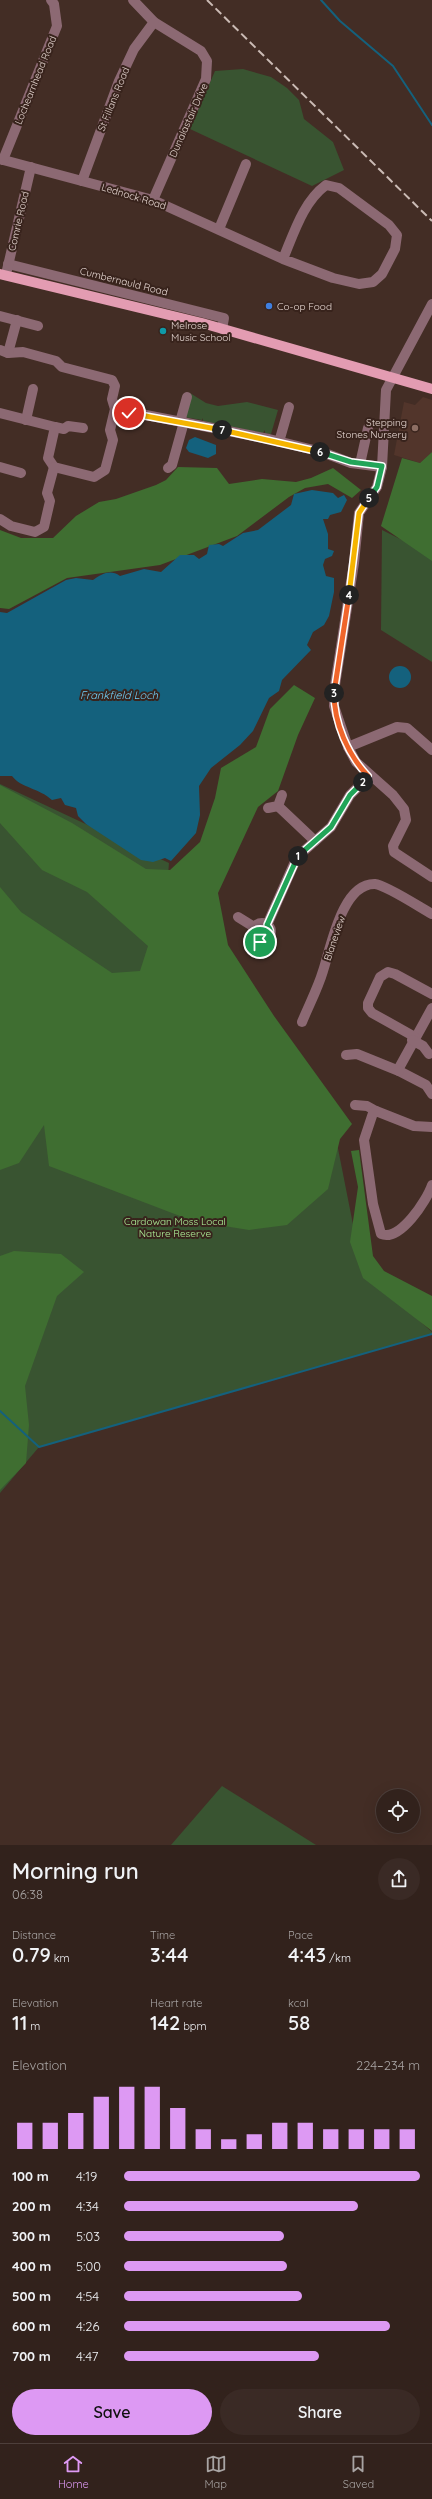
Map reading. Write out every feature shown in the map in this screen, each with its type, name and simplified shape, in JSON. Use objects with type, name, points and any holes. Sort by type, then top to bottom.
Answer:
[{"type":"main road","points":[[3,275],[222,328],[432,389]]},
{"type":"street","name":"Lochearnhead Road","points":[[2,160],[57,26],[54,4],[51,0]]},
{"type":"street","name":"Dunalastair Drive","points":[[133,0],[154,22],[201,51],[207,61],[206,79],[153,200]]},
{"type":"street","name":"St Fillans Road","points":[[82,181],[119,81],[134,49],[154,22]]},
{"type":"street","name":"Lednock Road","points":[[2,160],[153,200],[219,228],[283,259]]},
{"type":"street","points":[[219,228],[246,164]]},
{"type":"street","name":"Comrie Road","points":[[3,275],[8,264],[31,167]]},
{"type":"street","points":[[326,185],[339,188],[389,225],[397,235],[395,249],[382,274],[373,282],[359,284],[333,278],[283,259],[302,216],[316,192],[326,185]]},
{"type":"street","name":"Cumbernauld Road","points":[[8,264],[224,318],[222,328]]},
{"type":"street","points":[[432,304],[386,390],[382,466],[377,487],[359,513],[354,563],[335,685],[334,706],[348,747],[356,762],[368,776],[393,795],[404,809],[406,820],[393,846],[394,852],[432,878]]},
{"type":"street","points":[[0,316],[38,326]]},
{"type":"street","points":[[17,320],[4,351],[23,352],[56,361],[62,367],[112,380],[115,386],[112,399],[115,409],[110,430],[113,440],[105,470],[94,477],[54,467],[48,458],[55,427]]},
{"type":"street","points":[[26,420],[33,389]]},
{"type":"street","points":[[168,468],[174,460],[187,397]]},
{"type":"street","points":[[279,442],[289,406]]},
{"type":"street","points":[[115,409],[279,442],[360,464],[382,466]]},
{"type":"street","points":[[0,414],[64,429],[68,426],[83,428]]},
{"type":"street","points":[[360,464],[368,428]]},
{"type":"street","points":[[0,467],[21,473]]},
{"type":"street","points":[[0,520],[11,526],[35,532],[44,527],[50,501],[47,492],[54,467]]},
{"type":"street","points":[[348,747],[396,727],[407,728],[432,750]]},
{"type":"street","points":[[267,925],[297,857],[331,827],[350,795],[368,776]]},
{"type":"street","points":[[278,806],[282,795]]},
{"type":"street","points":[[278,806],[315,840]]},
{"type":"street","points":[[268,808],[278,806]]},
{"type":"street","name":"Blaneview","points":[[302,1022],[323,972],[334,932],[352,896],[365,886],[376,884],[432,914]]},
{"type":"street","points":[[238,917],[254,927]]},
{"type":"street","points":[[262,923],[267,925],[271,933],[268,939],[263,942],[255,938],[253,933],[254,927],[262,923]]},
{"type":"street","points":[[429,1054],[414,1038],[372,1013],[368,1008],[368,1003],[380,976],[388,972],[395,974],[432,994]]},
{"type":"street","points":[[400,1071],[414,1038],[432,1008]]},
{"type":"street","points":[[346,1055],[357,1054],[400,1071],[426,1085],[432,1094]]},
{"type":"street","points":[[355,1105],[367,1106],[414,1126],[432,1127]]},
{"type":"street","points":[[376,1111],[364,1140],[373,1204],[379,1231],[384,1236],[390,1235],[408,1223],[429,1194],[432,1185]]},
{"type":"shaded area","name":"Stepping Stones Nursery","points":[[423,397],[432,400],[432,452],[420,463],[394,455],[404,402],[415,405]]},
{"type":"green space","points":[[243,69],[271,77],[287,88],[299,100],[304,119],[333,142],[344,170],[312,186],[190,129],[215,71]]},
{"type":"green space","points":[[190,393],[206,403],[218,406],[247,402],[278,410],[271,434],[265,433],[265,430],[263,433],[203,421],[203,418],[202,420],[184,417]]},
{"type":"green space","points":[[432,452],[432,561],[381,526],[402,458],[420,463]]},
{"type":"green space","points":[[178,467],[217,468],[229,484],[262,479],[296,482],[311,478],[333,468],[361,490],[352,498],[328,484],[305,488],[289,497],[237,536],[160,565],[67,578],[9,609],[0,608],[0,530],[21,538],[53,538],[76,516],[99,502],[116,499],[156,485],[166,480]]},
{"type":"green space","points":[[382,530],[432,555],[432,662],[381,630]]},
{"type":"green space","points":[[294,685],[315,698],[298,735],[278,791],[258,807],[218,893],[228,945],[274,1016],[352,1124],[340,1139],[328,1189],[287,1225],[249,1230],[193,1221],[49,1166],[44,1125],[19,1163],[0,1170],[0,887],[21,912],[112,973],[140,971],[148,946],[87,892],[42,870],[0,823],[0,785],[72,823],[146,869],[170,870],[200,842],[215,798],[221,768],[256,747],[270,709]]},
{"type":"green space","name":"Cardowan Moss Local Nature Reserve","points":[[0,784],[169,863],[164,922],[328,1098],[362,1270],[432,1332],[432,1334],[39,1447],[0,1493]]},
{"type":"green space","points":[[359,1150],[373,1256],[384,1271],[432,1296],[432,1331],[363,1278],[350,1242],[358,1187],[351,1151]]},
{"type":"green space","points":[[14,1251],[61,1254],[84,1272],[57,1296],[25,1386],[29,1425],[26,1463],[0,1490],[0,1256]]},
{"type":"green space","points":[[222,1786],[316,1845],[171,1845]]},
{"type":"water","points":[[195,437],[216,445],[216,454],[208,458],[189,452],[186,448],[189,440]]},
{"type":"water","name":"Frankfield Loch","points":[[312,490],[333,493],[338,498],[344,495],[347,500],[341,512],[330,515],[328,519],[323,519],[328,534],[328,549],[334,551],[332,556],[325,559],[323,565],[326,576],[334,578],[334,592],[329,616],[324,625],[313,632],[307,645],[311,650],[282,680],[279,691],[269,698],[253,731],[240,745],[211,768],[199,786],[200,815],[196,833],[171,861],[165,858],[153,862],[141,860],[86,824],[78,816],[76,808],[65,805],[61,798],[52,800],[42,793],[20,783],[12,776],[0,776],[0,612],[7,613],[66,580],[76,578],[93,580],[106,573],[113,573],[120,576],[144,569],[161,572],[180,555],[194,555],[199,559],[207,554],[209,545],[219,544],[223,546],[243,533],[258,530],[291,505],[294,494]]},
{"type":"water","points":[[400,666],[408,669],[411,677],[408,685],[400,688],[392,685],[389,677],[392,669]]},
{"type":"waterway","points":[[321,0],[340,21],[393,66],[432,125]]},
{"type":"waterway","points":[[0,1411],[39,1447],[432,1334]]},
{"type":"railway","points":[[207,0],[432,221]]},
{"type":"place","name":"Co-op Food","points":[[269,306]]},
{"type":"place","name":"Melrose Music School","points":[[163,331]]},
{"type":"place","name":"Stepping Stones Nursery","points":[[415,428]]},
{"type":"route","points":[[129,413],[134,412],[176,422],[190,423],[269,439],[322,452],[351,462],[382,466],[377,487],[359,513],[354,563],[348,603],[343,622],[342,645],[335,685],[334,706],[348,747],[356,762],[368,776],[350,795],[331,827],[297,857],[267,925],[271,930],[270,936],[266,941],[260,942]]}]
